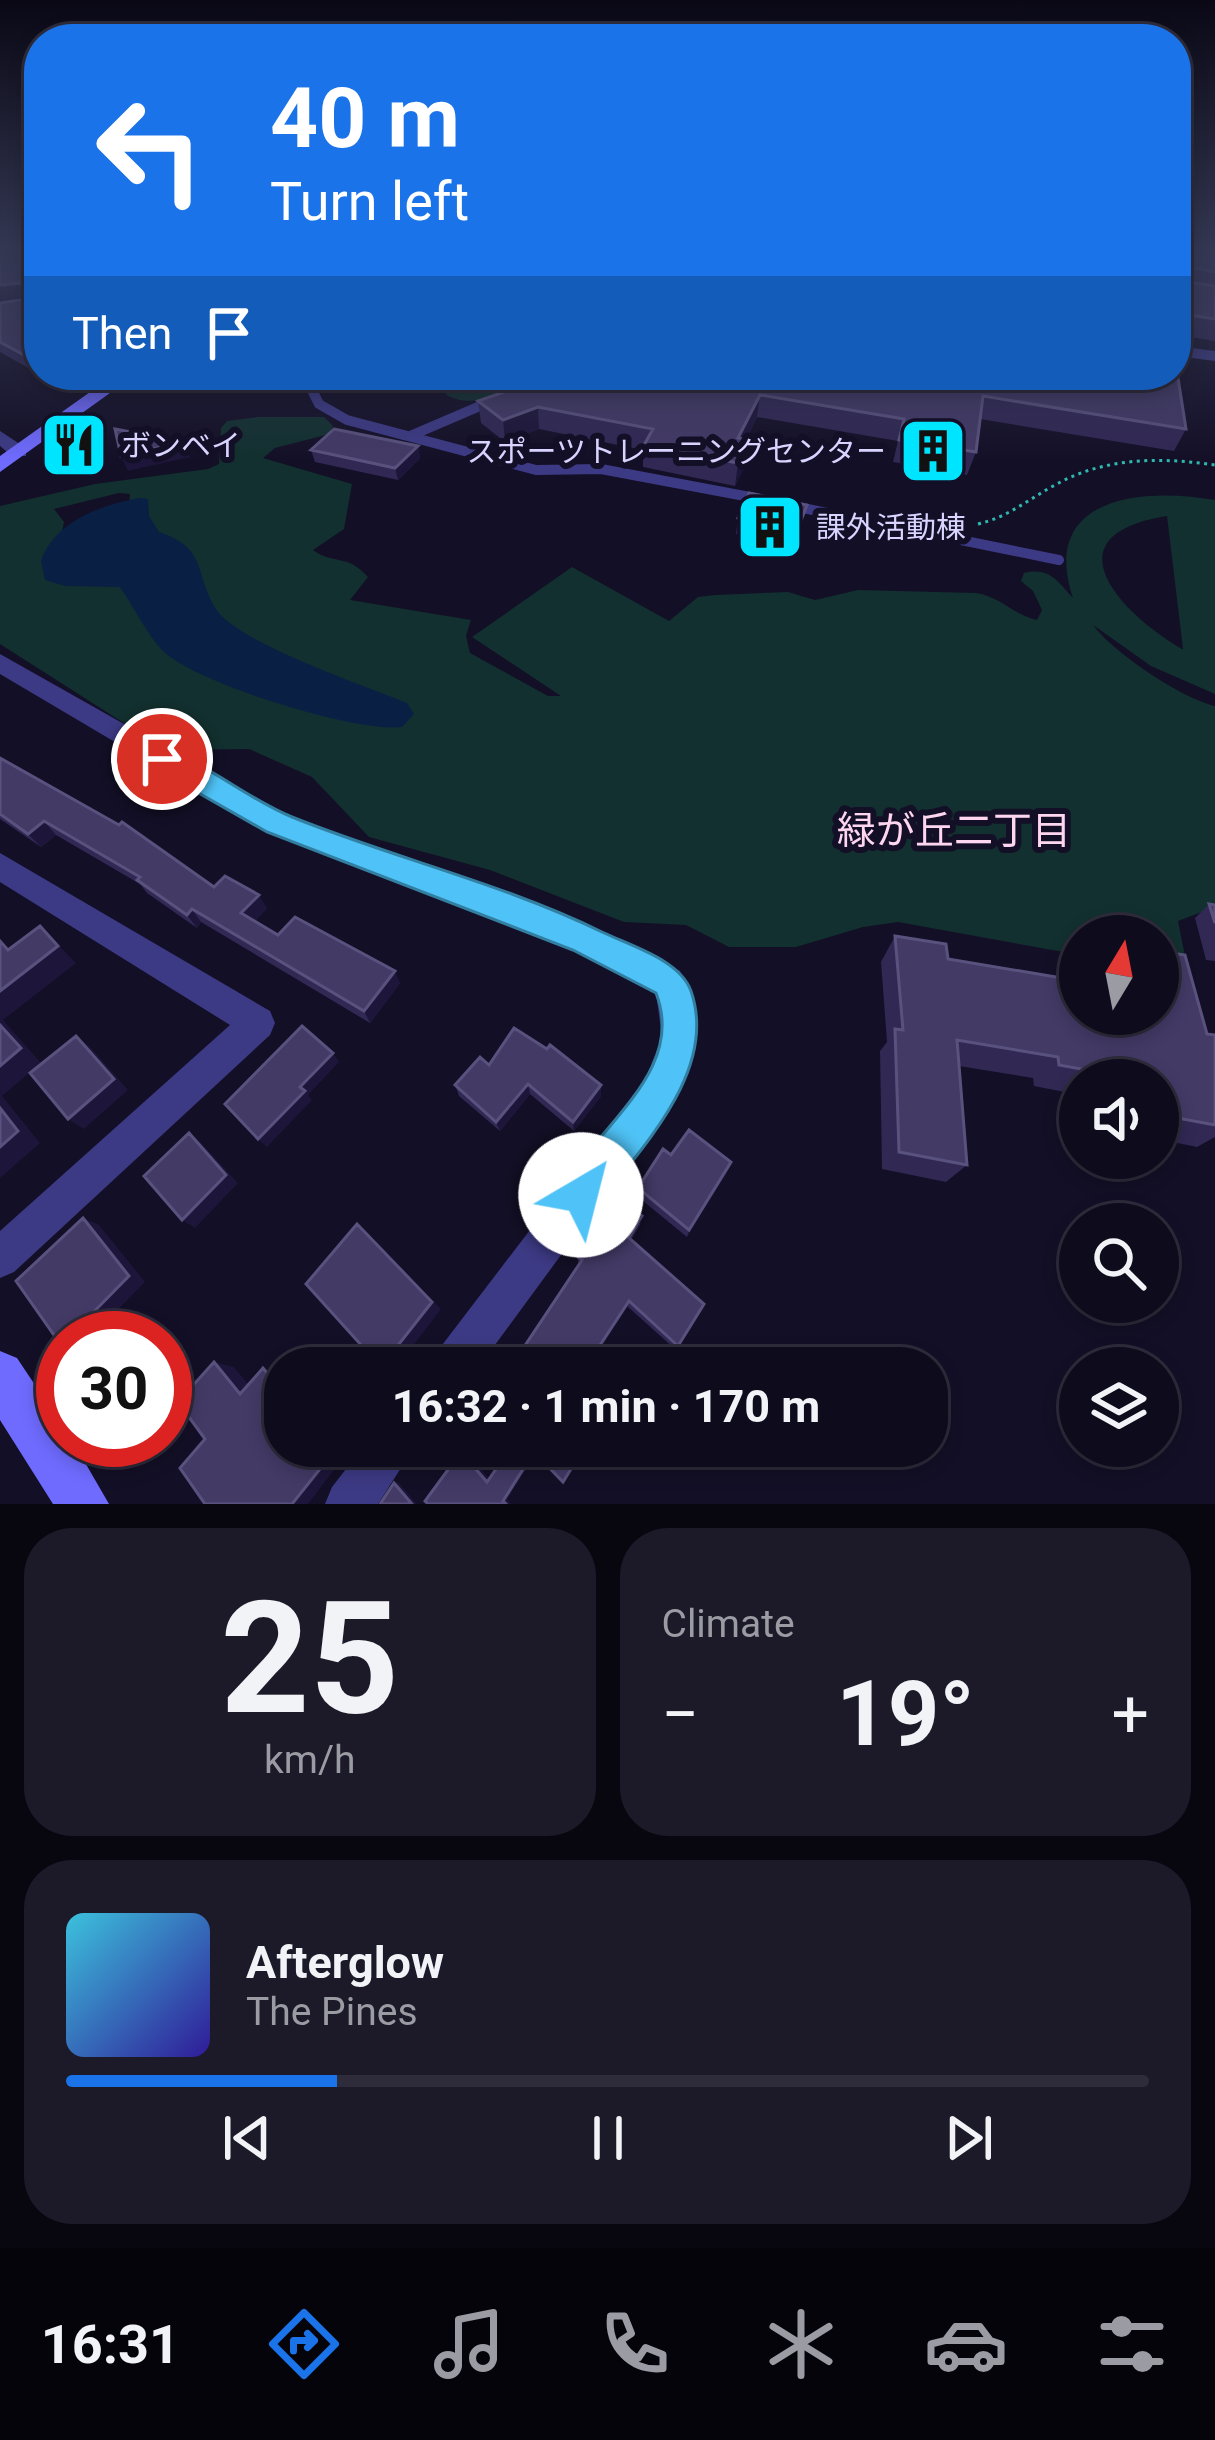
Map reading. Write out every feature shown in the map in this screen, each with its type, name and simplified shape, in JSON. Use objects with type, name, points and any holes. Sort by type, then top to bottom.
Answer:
[{"type":"street","points":[[0,466],[105,390]]},
{"type":"street","points":[[0,437],[20,452]]},
{"type":"street","points":[[0,663],[278,824],[585,939],[668,982],[676,994],[680,1026],[672,1067],[659,1091],[467,1347]]},
{"type":"street","points":[[0,866],[258,1023],[0,1258]]},
{"type":"street","points":[[0,1375],[83,1504]]},
{"type":"street","points":[[349,1504],[376,1467]]},
{"type":"lane","points":[[313,390],[320,404],[347,420],[536,470],[601,469],[1059,560]]},
{"type":"lane","points":[[409,436],[506,395]]},
{"type":"path","points":[[969,525],[1006,516],[1056,484],[1109,464],[1173,459],[1215,465]]},
{"type":"green space","points":[[455,390],[506,390],[467,401],[445,394]]},
{"type":"green space","points":[[257,417],[324,417],[333,426],[329,434],[275,448],[263,458],[352,484],[344,529],[313,550],[347,562],[368,577],[350,600],[471,620],[466,636],[470,653],[548,696],[561,696],[472,637],[572,567],[669,621],[698,597],[788,592],[815,600],[858,590],[976,593],[1037,620],[1042,610],[1033,591],[1021,581],[1024,573],[1047,574],[1073,598],[1066,564],[1070,538],[1083,519],[1129,499],[1186,496],[1215,500],[1215,694],[1151,666],[1093,625],[1149,673],[1215,706],[1215,907],[1179,921],[1179,915],[1059,915],[1059,951],[898,922],[796,947],[729,947],[686,925],[624,922],[490,870],[369,837],[312,777],[249,749],[166,750],[0,644],[0,506],[95,484],[208,469],[219,464],[221,428],[227,421]],"holes":[[[130,494],[129,504],[230,635],[104,580],[58,552],[64,522],[54,509]],[[1167,516],[1183,649],[1118,596],[1102,557],[1110,540],[1131,526]]]},
{"type":"green space","points":[[1179,926],[1188,971],[1179,970]]},
{"type":"water","points":[[148,499],[149,516],[159,532],[175,538],[193,554],[209,596],[229,622],[304,662],[407,703],[414,714],[402,727],[380,727],[315,714],[240,690],[162,650],[120,587],[65,586],[45,580],[41,561],[68,525],[95,510]]},
{"type":"building","points":[[0,321],[24,321],[24,355],[0,342]]},
{"type":"building","points":[[510,390],[1180,390],[1186,429],[983,396],[976,452],[899,440],[904,419],[760,395],[738,438],[749,440],[738,463],[644,445],[653,429],[538,407],[503,420],[478,401]]},
{"type":"building","points":[[115,429],[184,442],[121,456]]},
{"type":"building","points":[[334,429],[418,446],[395,468],[311,450]]},
{"type":"building","points":[[749,493],[807,505],[797,531],[738,518]]},
{"type":"building","points":[[0,758],[119,825],[122,822],[214,887],[225,876],[259,895],[241,913],[278,935],[295,917],[395,971],[364,1011],[192,909],[187,915],[137,880],[140,877],[44,821],[28,834],[0,814]]},
{"type":"building","points":[[40,926],[58,946],[0,991],[0,941],[8,950]]},
{"type":"building","points":[[895,936],[946,944],[948,959],[1059,978],[1059,1035],[1179,1035],[1179,954],[1185,955],[1207,1034],[1215,1035],[1215,1125],[1179,1118],[1179,1059],[1059,1059],[1059,1065],[1058,1057],[957,1040],[967,1165],[899,1152],[895,1029],[903,1030]]},
{"type":"building","points":[[0,1025],[21,1048],[0,1066]]},
{"type":"building","points":[[302,1026],[333,1053],[300,1087],[305,1091],[258,1139],[225,1104]]},
{"type":"building","points":[[514,1028],[547,1049],[550,1045],[601,1085],[573,1122],[528,1084],[496,1122],[455,1085],[480,1057],[489,1065]]},
{"type":"building","points":[[76,1036],[114,1079],[68,1119],[30,1073]]},
{"type":"building","points":[[0,1108],[18,1131],[0,1147]]},
{"type":"building","points":[[689,1130],[731,1162],[689,1230],[638,1188],[663,1149],[671,1155]]},
{"type":"building","points":[[189,1133],[226,1175],[182,1220],[144,1176]]},
{"type":"building","points":[[542,1148],[569,1167],[552,1189],[528,1171]]},
{"type":"building","points":[[616,1196],[642,1216],[629,1238],[704,1304],[678,1346],[629,1301],[599,1347],[524,1347],[582,1260],[577,1256]]},
{"type":"building","points":[[83,1218],[129,1276],[95,1311],[37,1311],[16,1281]]},
{"type":"building","points":[[357,1224],[432,1302],[397,1347],[363,1347],[306,1284]]},
{"type":"building","points":[[214,1362],[240,1394],[263,1368],[264,1467],[322,1467],[292,1504],[205,1504],[180,1468],[192,1467],[192,1454],[205,1439],[192,1421],[192,1386]]},
{"type":"building","points":[[450,1467],[474,1467],[487,1482],[497,1467],[525,1467],[503,1501],[506,1504],[425,1501]]},
{"type":"building","points":[[548,1467],[572,1467],[563,1482]]},
{"type":"building","points":[[394,1483],[412,1504],[380,1504]]},
{"type":"place","name":"ボンベイ","points":[[74,445]]},
{"type":"place","name":"スポーツトレーニングセンター","points":[[933,451]]},
{"type":"place","name":"課外活動棟","points":[[770,527]]},
{"type":"district","name":"緑が丘二丁目","points":[[954,831]]},
{"type":"route","points":[[162,759],[278,824],[585,939],[668,982],[680,1010],[672,1067],[581,1195]]}]
